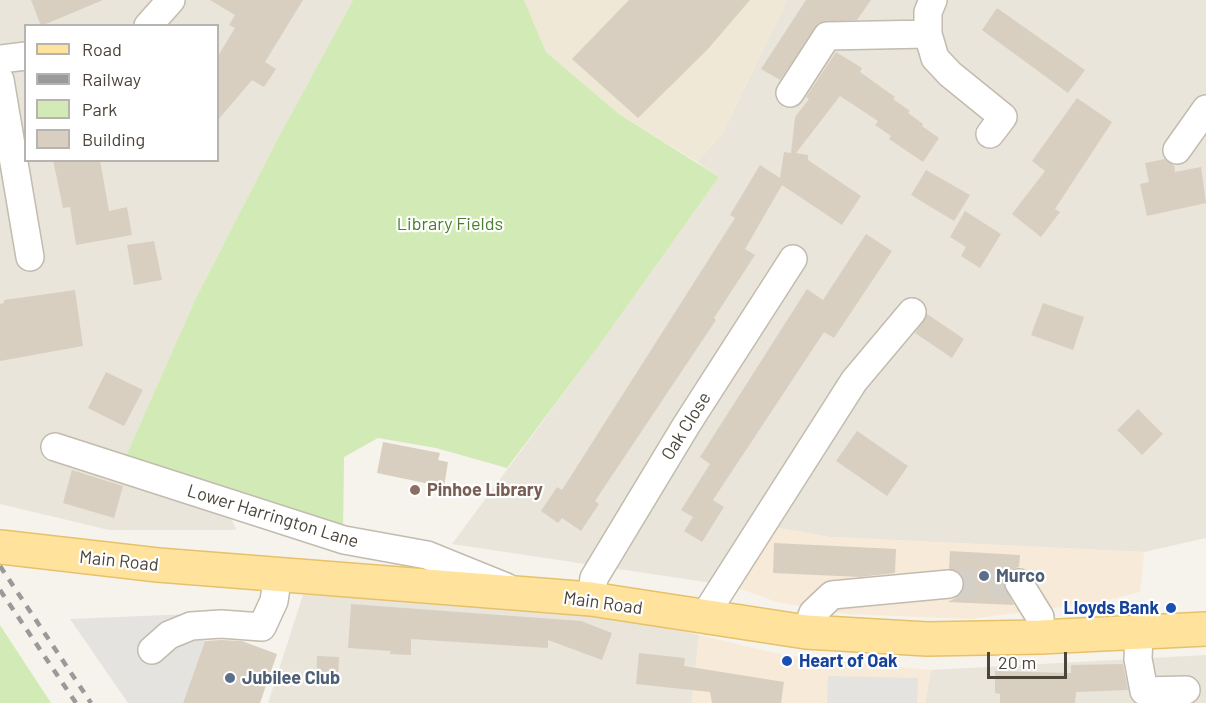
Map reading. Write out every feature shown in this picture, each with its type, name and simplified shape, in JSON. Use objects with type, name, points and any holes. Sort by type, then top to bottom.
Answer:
[{"type":"main road","name":"Main Road","points":[[3,547],[158,566],[591,599],[806,633],[927,639],[1040,637],[1206,629]]},
{"type":"street","points":[[150,24],[171,0]]},
{"type":"street","points":[[933,0],[928,12],[928,34],[935,58],[941,67],[1003,117],[990,134]]},
{"type":"street","points":[[790,93],[826,36],[928,34]]},
{"type":"street","points":[[0,59],[24,56]]},
{"type":"street","points":[[0,80],[30,257]]},
{"type":"street","points":[[1177,150],[1206,109]]},
{"type":"street","name":"Oak Close","points":[[591,599],[594,579],[687,424],[793,259]]},
{"type":"street","points":[[703,618],[854,381],[912,312]]},
{"type":"street","name":"Lower Harrington Lane","points":[[56,447],[344,540],[427,555],[524,594]]},
{"type":"street","points":[[152,650],[169,635],[191,626],[221,624],[262,627],[274,601],[278,574]]},
{"type":"street","points":[[1019,583],[1040,617],[1040,637]]},
{"type":"street","points":[[806,633],[813,613],[832,595],[949,584]]},
{"type":"street","points":[[1139,633],[1138,659],[1144,691],[1186,690]]},
{"type":"shaded area","points":[[0,0],[353,0],[276,142],[195,300],[122,465],[223,499],[236,530],[109,530],[0,504]]},
{"type":"shaded area","points":[[524,0],[787,0],[723,132],[697,162],[619,114],[546,52]]},
{"type":"shaded area","points":[[787,0],[1206,0],[1206,538],[1144,552],[829,537],[773,527],[732,586],[452,544],[595,351],[719,177],[697,162],[723,132]]},
{"type":"shaded area","points":[[773,527],[829,537],[1144,552],[1140,592],[1098,602],[971,619],[848,614],[777,602],[732,586]]},
{"type":"shaded area","points":[[303,595],[555,603],[699,635],[692,703],[268,703]]},
{"type":"shaded area","points":[[215,613],[183,703],[128,703],[70,619]]},
{"type":"shaded area","points":[[699,635],[788,656],[931,670],[925,703],[692,703]]},
{"type":"shaded area","points":[[1206,655],[1206,703],[925,703],[931,670]]},
{"type":"shaded area","points":[[828,676],[918,678],[917,703],[827,703]]},
{"type":"green space","name":"Library Fields","points":[[353,0],[524,0],[546,52],[619,114],[719,177],[595,351],[507,468],[436,448],[378,438],[344,457],[343,535],[122,465],[195,300],[276,142]]},
{"type":"green space","points":[[0,625],[51,703],[0,703]]},
{"type":"building","points":[[31,0],[103,0],[46,24],[40,24]]},
{"type":"building","points":[[210,0],[303,0],[265,62],[276,69],[264,87],[252,80],[219,119],[219,54],[235,28],[229,25],[235,15]]},
{"type":"building","points":[[629,0],[750,0],[707,50],[638,118],[572,59]]},
{"type":"building","points":[[806,0],[871,0],[857,20],[819,23],[780,80],[761,69]]},
{"type":"building","points":[[997,8],[1085,70],[1068,93],[982,30]]},
{"type":"building","points":[[836,52],[862,68],[860,72],[895,97],[893,99],[910,111],[908,113],[939,138],[923,162],[889,139],[891,136],[875,125],[878,121],[840,96],[796,153],[808,155],[808,160],[861,196],[842,225],[782,185],[745,249],[755,255],[714,318],[716,320],[595,501],[599,504],[581,531],[562,518],[558,523],[541,511],[557,487],[562,490],[735,218],[730,215],[760,165],[780,178],[784,152],[791,153],[795,117],[809,99],[806,97]]},
{"type":"building","points":[[1077,98],[1112,122],[1055,209],[1060,212],[1041,237],[1012,214],[1045,171],[1032,161]]},
{"type":"building","points":[[1165,159],[1174,165],[1175,172],[1201,167],[1206,203],[1147,216],[1140,184],[1149,182],[1145,163]]},
{"type":"building","points":[[53,162],[100,162],[109,211],[127,207],[132,235],[76,245],[70,207],[63,208]]},
{"type":"building","points":[[926,170],[970,195],[954,221],[911,195]]},
{"type":"building","points":[[965,211],[1001,234],[980,268],[961,256],[966,247],[950,237]]},
{"type":"building","points":[[866,234],[892,251],[834,338],[824,332],[713,500],[724,507],[702,542],[684,531],[693,517],[681,510],[710,464],[700,457],[807,289],[823,300]]},
{"type":"building","points":[[154,241],[162,280],[134,285],[127,245]]},
{"type":"building","points":[[75,290],[83,346],[0,361],[0,304],[4,303],[4,300]]},
{"type":"building","points":[[1043,303],[1084,317],[1073,350],[1031,335]]},
{"type":"building","points":[[927,314],[964,339],[952,358],[915,333]]},
{"type":"building","points":[[106,372],[143,390],[124,426],[88,408]]},
{"type":"building","points":[[1138,409],[1163,434],[1142,455],[1117,430]]},
{"type":"building","points":[[857,431],[908,466],[887,496],[836,461]]},
{"type":"building","points":[[383,442],[440,453],[438,460],[448,462],[444,487],[377,473]]},
{"type":"building","points":[[72,470],[123,486],[114,518],[63,503]]},
{"type":"building","points":[[774,543],[896,549],[895,573],[860,577],[773,573]]},
{"type":"building","points":[[950,551],[1020,555],[1019,567],[1010,570],[1003,583],[1014,605],[948,602],[959,596],[965,583],[961,574],[949,569]]},
{"type":"building","points":[[351,604],[581,621],[612,633],[602,660],[548,640],[548,648],[411,639],[411,655],[390,654],[391,651],[348,648]]},
{"type":"building","name":"Jubilee Club","points":[[205,641],[242,641],[277,654],[260,703],[183,703]]},
{"type":"building","points":[[639,653],[685,658],[684,666],[784,682],[781,703],[712,703],[710,692],[636,684]]},
{"type":"building","points":[[317,656],[339,657],[338,683],[316,682]]},
{"type":"building","points":[[1123,664],[1128,690],[1076,692],[1075,703],[1000,703],[1000,694],[995,693],[995,671],[1071,673],[1071,665]]},
{"type":"tunnel","points":[[949,584],[1019,583]]},
{"type":"railway","points":[[0,566],[91,703]]},
{"type":"railway","points":[[0,590],[76,703]]},
{"type":"place","name":"Pinhoe Library","points":[[415,490]]},
{"type":"place","name":"Murco","points":[[984,576]]},
{"type":"place","name":"Lloyds Bank","points":[[1171,608]]},
{"type":"place","name":"Heart of Oak","points":[[787,661]]},
{"type":"place","name":"Jubilee Club","points":[[230,678]]}]
